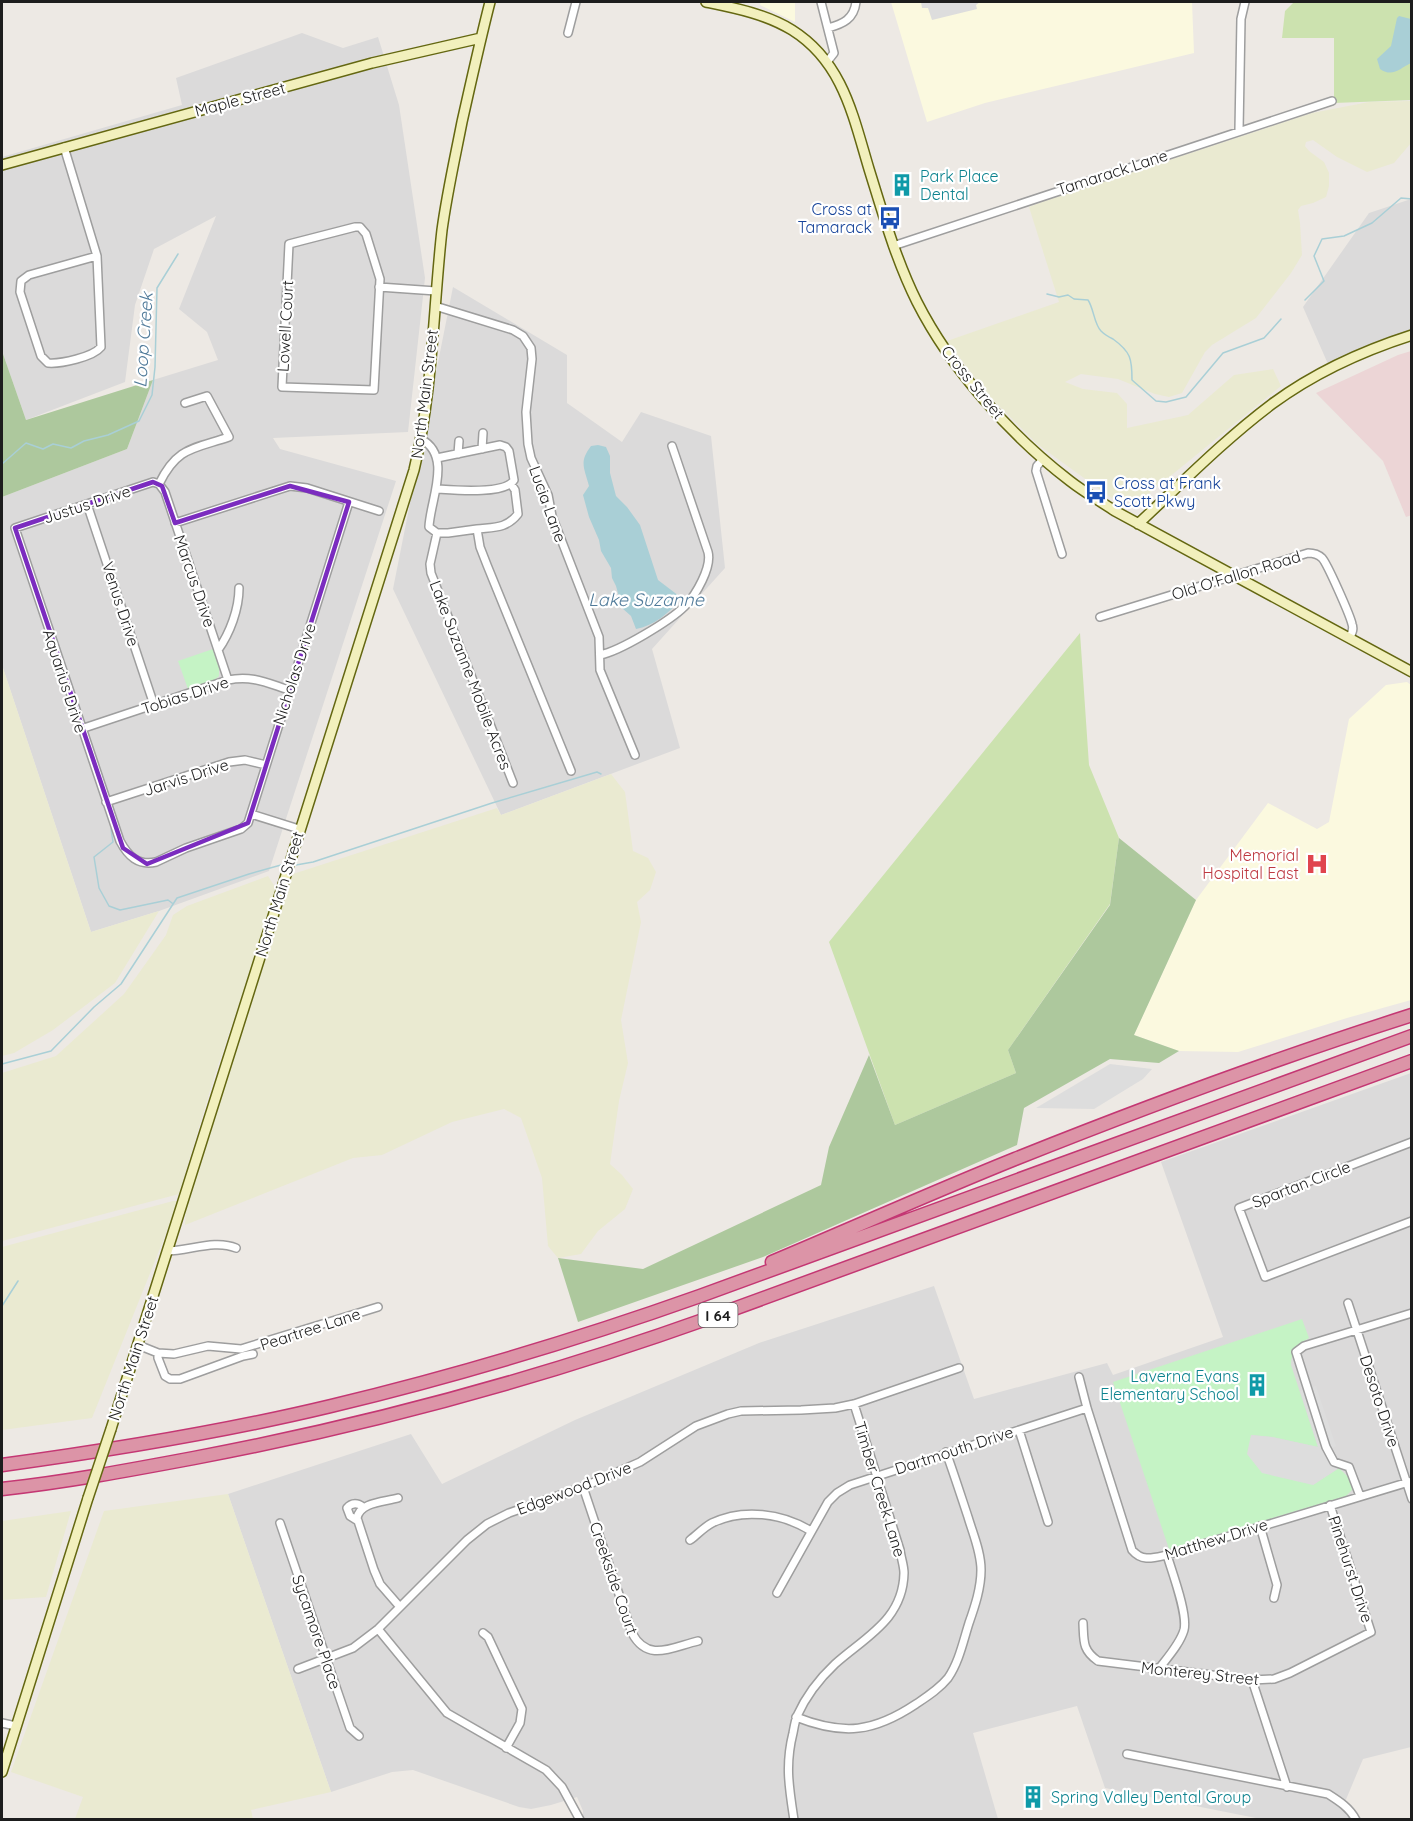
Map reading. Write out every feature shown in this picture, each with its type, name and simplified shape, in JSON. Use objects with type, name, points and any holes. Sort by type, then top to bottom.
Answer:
[{"type":"highway","points":[[583,1336],[620,1318],[759,1267],[1013,1160],[1143,1109],[1274,1061],[1412,1015]]},
{"type":"highway","name":"I 64","points":[[2,1465],[125,1447],[329,1407],[484,1366],[583,1336],[782,1266],[1412,1036]]},
{"type":"highway","name":"I 64","points":[[2,1489],[150,1467],[273,1443],[393,1415],[537,1375],[709,1318],[1412,1061]]},
{"type":"main road","name":"North Main Street","points":[[2,1772],[405,500],[421,439],[448,190],[490,2]]},
{"type":"main road","name":"Cross Street","points":[[706,2],[747,11],[773,20],[814,46],[827,62],[847,96],[893,246],[917,302],[938,338],[978,393],[1043,459],[1071,482],[1115,511],[1412,672]]},
{"type":"main road","name":"Maple Street","points":[[2,165],[361,66],[481,38]]},
{"type":"main road","points":[[1138,524],[1236,433],[1273,403],[1314,377],[1354,356],[1412,335]]},
{"type":"street","points":[[568,33],[576,2]]},
{"type":"street","points":[[821,2],[834,53],[827,62]]},
{"type":"street","points":[[828,28],[841,24],[851,17],[856,2]]},
{"type":"street","points":[[1239,130],[1241,19],[1245,2]]},
{"type":"street","name":"Tamarack Lane","points":[[893,246],[1332,100]]},
{"type":"street","points":[[64,147],[97,256],[101,347],[93,353],[58,364],[48,363],[41,356],[20,292],[21,281],[29,275],[97,256]]},
{"type":"street","name":"Lowell Court","points":[[360,227],[366,234],[380,279],[379,287],[374,390],[282,387],[289,244],[360,227]]},
{"type":"street","points":[[379,287],[436,291]]},
{"type":"street","name":"Lucia Lane","points":[[435,306],[513,330],[523,336],[531,348],[532,360],[526,412],[531,458],[548,495],[552,516],[599,637],[600,670],[635,755]]},
{"type":"street","points":[[159,484],[174,459],[185,452],[229,437],[207,396],[185,403]]},
{"type":"street","points":[[482,448],[483,433]]},
{"type":"street","points":[[421,439],[428,443],[437,458],[500,445],[506,447],[508,451],[514,480],[511,484],[480,490],[437,489]]},
{"type":"street","points":[[506,447],[512,439]]},
{"type":"street","points":[[458,454],[459,441]]},
{"type":"street","points":[[600,655],[609,653],[652,629],[685,606],[708,568],[710,558],[672,446]]},
{"type":"street","name":"Lake Suzanne Mobile Acres","points":[[437,458],[437,489],[429,527],[437,533],[430,564],[431,573],[513,783]]},
{"type":"street","points":[[1043,459],[1036,471],[1062,554]]},
{"type":"street","name":"Justus Drive","points":[[15,528],[153,482],[159,484]]},
{"type":"street","name":"Marcus Drive","points":[[159,484],[165,492],[228,680]]},
{"type":"street","points":[[437,533],[500,526],[511,522],[518,514],[518,505],[515,490],[511,484]]},
{"type":"street","points":[[175,523],[290,486],[307,488],[379,511]]},
{"type":"street","name":"Nicholas Drive","points":[[251,814],[349,502]]},
{"type":"street","name":"Venus Drive","points":[[87,504],[154,705]]},
{"type":"street","name":"Aquarius Drive","points":[[15,528],[106,802],[120,841],[128,853],[139,862],[147,864],[156,862],[186,848],[241,829],[248,824],[251,814]]},
{"type":"street","points":[[477,529],[480,547],[571,771]]},
{"type":"street","name":"Old O'Fallon Road","points":[[1100,616],[1308,553],[1318,555],[1323,559],[1353,624],[1350,638]]},
{"type":"street","points":[[218,650],[225,640],[239,601],[239,588]]},
{"type":"street","name":"Tobias Drive","points":[[81,729],[228,680],[252,679],[289,690]]},
{"type":"street","name":"Jarvis Drive","points":[[106,802],[229,762],[245,760],[266,765]]},
{"type":"street","points":[[251,814],[299,829]]},
{"type":"street","name":"Spartan Circle","points":[[1412,1142],[1239,1208],[1265,1277],[1412,1221]]},
{"type":"street","points":[[167,1251],[228,1244],[236,1248]]},
{"type":"street","name":"Desoto Drive","points":[[1348,1303],[1409,1481],[1412,1499]]},
{"type":"street","name":"Peartree Lane","points":[[253,1354],[176,1380],[165,1376],[158,1358],[158,1353],[174,1354],[208,1346],[241,1349],[378,1307]]},
{"type":"street","points":[[1360,1496],[1349,1467],[1334,1462],[1326,1448],[1296,1352],[1304,1346],[1412,1313]]},
{"type":"street","points":[[138,1345],[158,1353]]},
{"type":"street","name":"Edgewood Drive","points":[[298,1669],[353,1648],[378,1629],[467,1540],[487,1524],[509,1513],[640,1462],[696,1426],[728,1414],[753,1410],[824,1409],[854,1404],[959,1368]]},
{"type":"street","points":[[1079,1377],[1087,1408]]},
{"type":"street","name":"Timber Creek Lane","points":[[794,1820],[789,1786],[788,1754],[796,1717],[815,1685],[835,1665],[877,1631],[892,1613],[901,1593],[904,1572],[900,1550],[854,1404]]},
{"type":"street","name":"Matthew Drive","points":[[1087,1408],[1132,1550],[1139,1557],[1150,1559],[1167,1555],[1409,1481]]},
{"type":"street","name":"Dartmouth Drive","points":[[777,1593],[828,1502],[850,1485],[1087,1408]]},
{"type":"street","points":[[1019,1430],[1048,1522]]},
{"type":"street","points":[[796,1717],[817,1725],[841,1729],[862,1728],[882,1723],[936,1692],[956,1664],[978,1596],[981,1569],[977,1543],[946,1452]]},
{"type":"street","name":"Creekside Court","points":[[583,1486],[636,1642],[654,1651],[698,1641]]},
{"type":"street","points":[[398,1498],[363,1507],[357,1515],[380,1584],[400,1607]]},
{"type":"street","points":[[358,1521],[350,1516],[347,1508],[353,1504],[363,1507]]},
{"type":"street","name":"Pinehurst Drive","points":[[1330,1505],[1371,1632]]},
{"type":"street","points":[[690,1540],[711,1523],[737,1514],[772,1515],[799,1524],[811,1531]]},
{"type":"street","name":"Sycamore Place","points":[[280,1523],[350,1728],[359,1737]]},
{"type":"street","points":[[1260,1526],[1277,1585],[1274,1598]]},
{"type":"street","points":[[1158,1670],[1181,1639],[1185,1628],[1185,1616],[1167,1555]]},
{"type":"street","name":"Monterey Street","points":[[1083,1623],[1085,1649],[1098,1661],[1252,1680],[1274,1679],[1290,1673],[1371,1632]]},
{"type":"street","points":[[378,1629],[447,1713],[546,1770],[562,1787],[580,1820]]},
{"type":"street","points":[[483,1634],[488,1637],[522,1709],[520,1723],[506,1748]]},
{"type":"street","points":[[1252,1680],[1287,1787]]},
{"type":"street","points":[[2,1723],[16,1726]]},
{"type":"street","points":[[1128,1754],[1328,1794],[1340,1801],[1356,1820]]},
{"type":"street","points":[[572,1820],[575,1809]]},
{"type":"highlighted area","points":[[153,482],[162,486],[175,523],[290,486],[349,502],[248,823],[147,864],[123,848],[15,528]]},
{"type":"shaded area","points":[[761,2],[795,2],[795,22],[760,5]]},
{"type":"shaded area","points":[[891,2],[1192,2],[1194,53],[985,103],[927,122]]},
{"type":"shaded area","points":[[921,2],[980,2],[976,5],[977,9],[932,20],[928,8],[922,8]]},
{"type":"shaded area","points":[[302,33],[343,48],[378,37],[399,105],[425,278],[408,432],[273,438],[280,449],[396,481],[269,871],[159,911],[91,932],[2,665],[2,497],[127,449],[153,380],[218,360],[207,332],[179,309],[216,216],[154,249],[135,305],[125,382],[26,420],[2,351],[2,157],[182,105],[176,78]]},
{"type":"shaded area","points":[[1411,199],[1411,330],[1328,364],[1303,307],[1369,213]]},
{"type":"shaded area","points":[[453,287],[567,355],[567,403],[622,442],[641,412],[711,436],[725,568],[652,649],[680,748],[501,815],[393,589]]},
{"type":"shaded area","points":[[1411,351],[1412,515],[1406,517],[1383,461],[1316,393]]},
{"type":"shaded area","name":"Memorial Hospital East","points":[[1407,682],[1411,685],[1411,1000],[1238,1052],[1179,1051],[1134,1035],[1196,900],[1268,803],[1317,829],[1329,822],[1349,719],[1386,685]]},
{"type":"shaded area","points":[[1110,1064],[1152,1069],[1143,1079],[1094,1109],[1036,1108]]},
{"type":"shaded area","points":[[1411,1073],[1411,1747],[1363,1759],[1342,1809],[1352,1819],[1261,1819],[1105,1788],[1077,1706],[973,1733],[998,1819],[583,1819],[583,1811],[577,1797],[531,1809],[519,1807],[413,1770],[392,1772],[331,1792],[228,1494],[411,1434],[442,1484],[575,1420],[759,1343],[934,1286],[974,1399],[1107,1363],[1113,1375],[1223,1337],[1161,1162]]},
{"type":"shaded area","points":[[1316,1386],[1336,1446],[1332,1448],[1339,1468],[1313,1485],[1262,1473],[1247,1454],[1251,1435],[1318,1447],[1300,1391]]},
{"type":"green space","points":[[1294,2],[1411,2],[1411,100],[1334,103],[1334,38],[1282,38],[1285,11]]},
{"type":"green space","points":[[1411,101],[1411,143],[1394,163],[1367,172],[1337,157],[1313,140],[1306,142],[1305,146],[1309,151],[1324,162],[1329,173],[1329,186],[1326,197],[1301,206],[1298,210],[1302,255],[1256,318],[1212,345],[1205,352],[1182,393],[1169,397],[1155,394],[1118,379],[1081,374],[1065,382],[1083,389],[1117,393],[1127,404],[1127,428],[1188,415],[1234,375],[1273,369],[1281,386],[1141,500],[1113,499],[1037,444],[989,396],[947,341],[1059,302],[1029,207],[1312,113],[1369,102]]},
{"type":"green space","points":[[2,351],[26,420],[153,380],[127,449],[2,497]]},
{"type":"green space","points":[[1080,633],[1089,765],[1119,838],[1110,904],[1008,1050],[1016,1073],[895,1125],[829,942]]},
{"type":"green space","points":[[213,649],[219,667],[219,676],[212,682],[188,689],[178,661]]},
{"type":"green space","points":[[2,665],[91,932],[159,911],[115,983],[53,1030],[14,1053],[2,1056]]},
{"type":"green space","points":[[611,774],[625,792],[633,851],[648,858],[656,872],[650,890],[637,902],[641,922],[621,1020],[628,1063],[619,1101],[610,1164],[633,1189],[625,1209],[598,1231],[581,1254],[558,1258],[548,1246],[542,1178],[521,1118],[504,1109],[452,1122],[382,1155],[353,1158],[185,1225],[186,1206],[293,874],[497,808],[501,815]]},
{"type":"green space","points":[[1119,838],[1196,900],[1134,1035],[1179,1051],[1159,1063],[1110,1059],[1024,1108],[1017,1145],[763,1257],[578,1322],[558,1258],[643,1269],[821,1185],[829,1147],[869,1055],[895,1125],[1016,1073],[1008,1050],[1110,905]]},
{"type":"green space","points":[[268,876],[277,890],[215,1074],[179,1194],[2,1241],[2,1073],[56,1056],[124,994],[166,935],[173,915],[187,906]]},
{"type":"green space","points":[[179,1201],[92,1418],[2,1430],[2,1247]]},
{"type":"green space","points":[[1302,1319],[1309,1338],[1296,1349],[1291,1365],[1318,1447],[1251,1435],[1313,1485],[1339,1468],[1352,1481],[1353,1489],[1346,1496],[1169,1549],[1113,1382]]},
{"type":"green space","points":[[228,1494],[331,1792],[251,1810],[253,1819],[75,1819],[83,1797],[11,1772],[104,1511]]},
{"type":"green space","points":[[71,1511],[46,1597],[2,1600],[2,1521]]},
{"type":"water","points":[[1399,16],[1411,19],[1411,63],[1389,73],[1380,69],[1377,59],[1391,46]]},
{"type":"water","name":"Lake Suzanne","points":[[591,446],[606,447],[610,456],[610,473],[616,496],[640,525],[658,580],[680,599],[661,618],[636,629],[631,616],[622,608],[611,568],[601,551],[583,495],[589,486],[584,465],[585,456]]},
{"type":"waterway","points":[[1305,300],[1324,281],[1314,256],[1322,239],[1344,236],[1372,223],[1401,198],[1412,199]]},
{"type":"waterway","name":"Loop Creek","points":[[2,464],[26,443],[43,449],[53,444],[71,448],[139,421],[152,395],[157,288],[178,254]]},
{"type":"waterway","points":[[1047,294],[1059,297],[1068,295],[1074,299],[1088,300],[1099,328],[1127,352],[1131,361],[1132,380],[1156,401],[1166,402],[1186,397],[1223,353],[1264,338],[1281,319]]},
{"type":"waterway","points":[[296,865],[313,862],[492,803],[597,772],[601,774]]},
{"type":"waterway","points":[[111,829],[113,842],[94,857],[99,888],[109,906],[120,910],[168,900],[172,903]]},
{"type":"waterway","points":[[2,1064],[51,1051],[94,1007],[121,984],[177,898],[281,865]]},
{"type":"waterway","points":[[2,1306],[18,1281]]},
{"type":"place","name":"Park Place Dental","points":[[902,185]]},
{"type":"place","name":"Cross at Tamarack","points":[[890,218]]},
{"type":"place","name":"Cross at Frank Scott Pkwy","points":[[1096,492]]},
{"type":"place","name":"Memorial Hospital East","points":[[1317,864]]},
{"type":"place","name":"Laverna Evans Elementary School","points":[[1257,1385]]},
{"type":"place","name":"Spring Valley Dental Group","points":[[1033,1797]]}]
